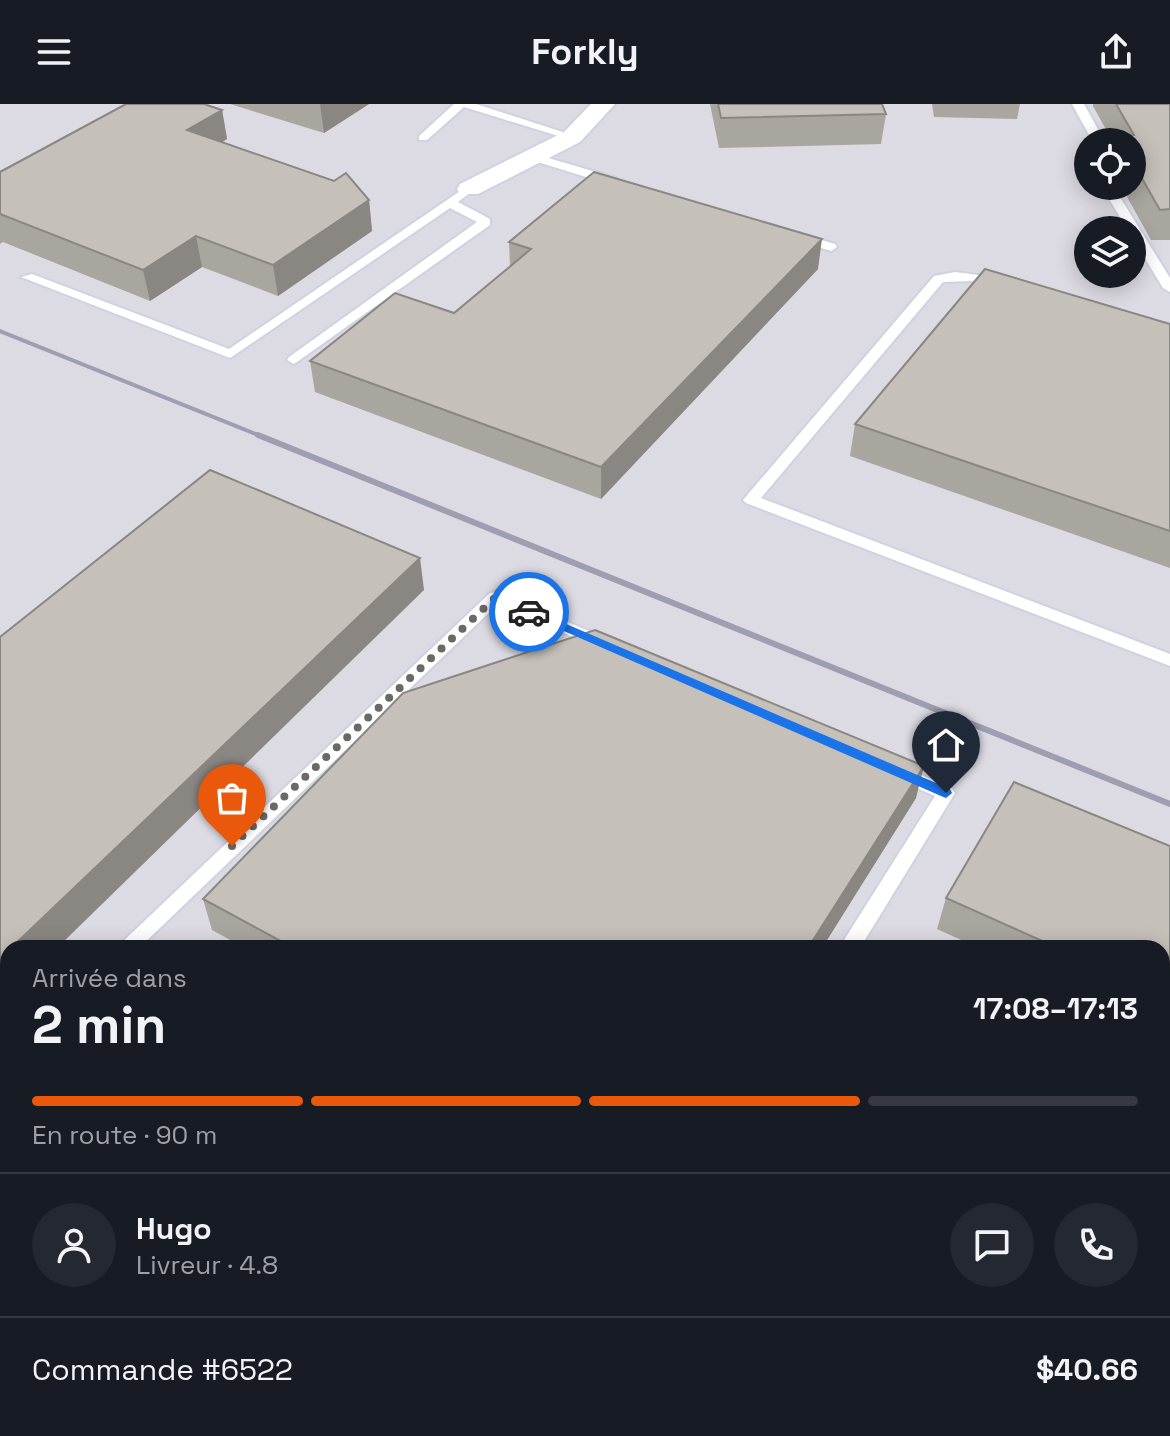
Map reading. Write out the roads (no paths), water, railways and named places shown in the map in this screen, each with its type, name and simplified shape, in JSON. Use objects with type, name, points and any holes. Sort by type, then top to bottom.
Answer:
[{"type":"street","points":[[459,196],[572,137],[604,104]]},
{"type":"lane","points":[[423,138],[462,104],[572,137]]},
{"type":"lane","points":[[1078,104],[1091,128]]},
{"type":"lane","points":[[535,158],[623,185]]},
{"type":"lane","points":[[27,277],[230,354],[459,196],[486,222],[294,360]]},
{"type":"lane","points":[[1116,200],[1170,288]]},
{"type":"lane","points":[[786,234],[831,247]]},
{"type":"lane","points":[[1020,289],[976,276],[955,275],[939,279],[751,500],[1170,660]]},
{"type":"lane","points":[[134,940],[496,597],[626,654]]},
{"type":"lane","points":[[854,940],[946,793],[888,767]]},
{"type":"railway","points":[[0,331],[263,437]]},
{"type":"railway","points":[[258,435],[1170,804]]}]
